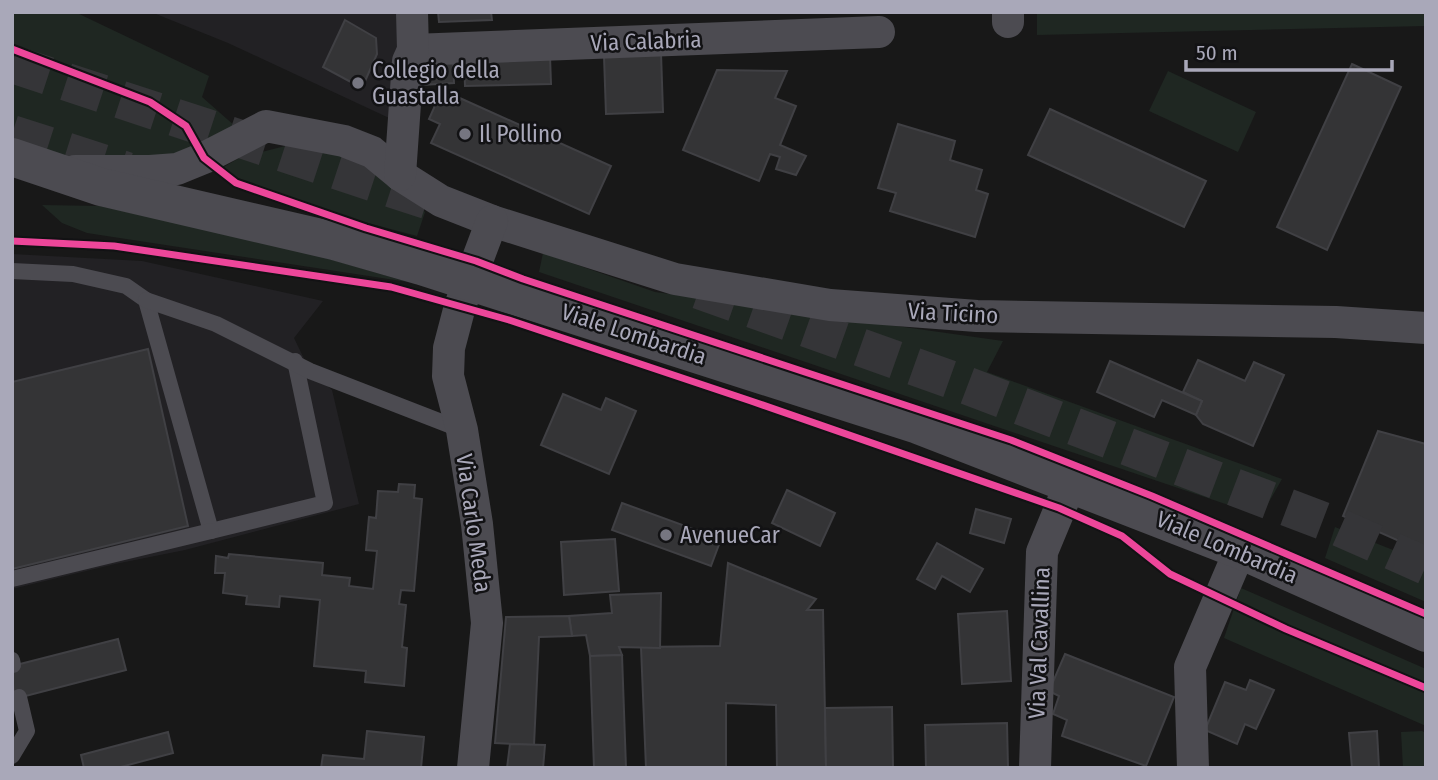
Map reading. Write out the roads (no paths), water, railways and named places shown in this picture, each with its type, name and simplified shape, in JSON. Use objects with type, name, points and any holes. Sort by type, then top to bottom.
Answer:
[{"type":"street","points":[[400,174],[408,61],[413,50],[412,12]]},
{"type":"street","name":"Via Calabria","points":[[413,50],[879,32]]},
{"type":"street","name":"Via Ticino","points":[[52,171],[177,169],[267,127],[344,141],[372,152],[441,201],[492,221],[675,278],[830,305],[977,316],[1336,321],[1426,328]]},
{"type":"street","name":"Viale Lombardia","points":[[12,157],[101,187],[334,241],[907,421],[1240,550],[1426,633]]},
{"type":"street","name":"Viale Lombardia","points":[[12,183],[101,187]]},
{"type":"street","name":"Via Carlo Meda","points":[[473,768],[487,623],[477,524],[461,430],[448,376],[449,348],[467,282],[492,221]]},
{"type":"street","name":"Via Val Cavallina","points":[[1035,768],[1042,552],[1070,482]]},
{"type":"street","points":[[1193,768],[1190,667],[1240,550]]},
{"type":"lane","points":[[12,271],[73,274],[126,286],[146,300],[216,324],[295,361],[310,371],[461,430]]},
{"type":"lane","points":[[146,300],[211,531]]},
{"type":"lane","points":[[12,579],[325,503],[295,361]]},
{"type":"lane","points":[[12,756],[27,732],[19,697]]},
{"type":"tunnel","points":[[12,64],[442,205]]},
{"type":"tunnel","points":[[12,134],[127,171]]},
{"type":"tunnel","points":[[699,290],[955,381],[1334,525],[1426,566]]},
{"type":"place","name":"Collegio della Guastalla","points":[[358,83]]},
{"type":"place","name":"Il Pollino","points":[[465,134]]},
{"type":"place","name":"AvenueCar","points":[[666,535]]}]
